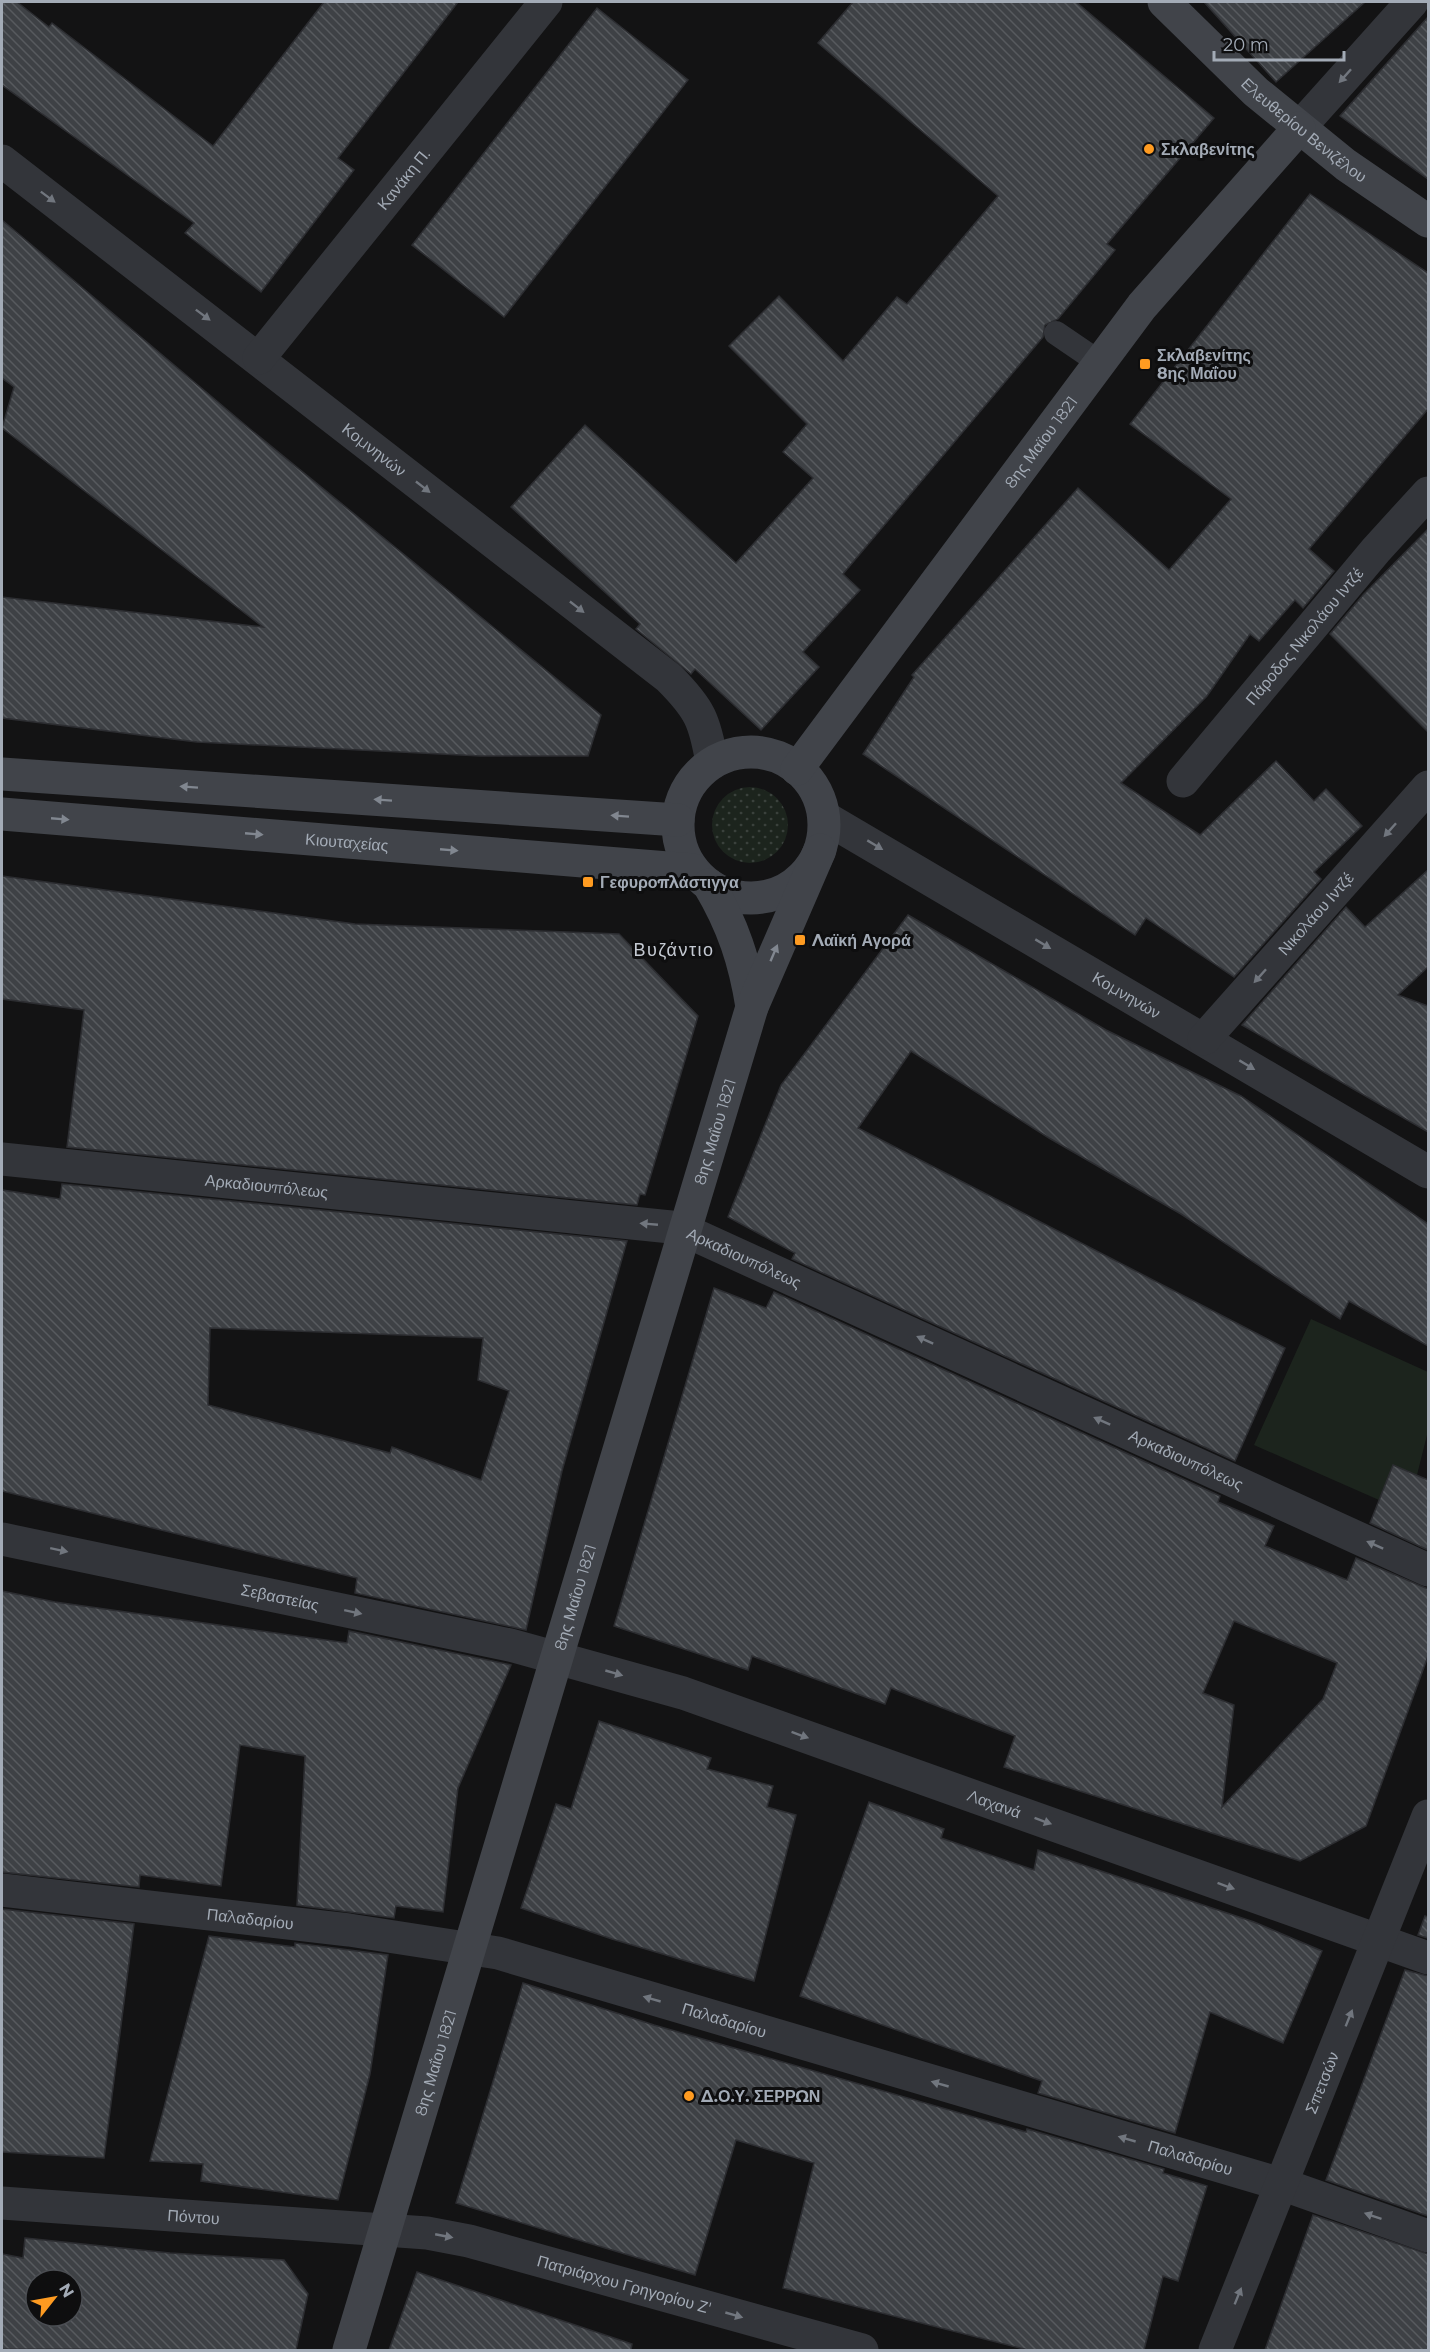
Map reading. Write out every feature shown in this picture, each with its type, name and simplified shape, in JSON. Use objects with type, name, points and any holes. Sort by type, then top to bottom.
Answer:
[{"type":"street","name":"Κανάκη Π.","points":[[259,358],[546,2]]},
{"type":"street","name":"Ελευθερίου Βενιζέλου","points":[[1164,2],[1256,92],[1299,128],[1346,165],[1428,221]]},
{"type":"street","points":[[1299,128],[1412,2]]},
{"type":"street","name":"8ης Μαϊου 1821","points":[[798,769],[1142,306],[1299,128]]},
{"type":"street","name":"Κομνηνών","points":[[2,161],[669,678],[691,702],[704,721],[712,763]]},
{"type":"street","name":"Πάροδος Νικολάου Ιντζέ","points":[[1183,781],[1376,550],[1428,493]]},
{"type":"street","points":[[701,878],[740,898],[774,895],[802,878],[820,850],[824,817],[813,786],[798,769],[779,757],[757,752],[734,754],[712,763],[688,788],[678,820],[680,843],[701,878],[726,913],[740,948],[752,1007]]},
{"type":"street","points":[[2,774],[678,820]]},
{"type":"street","name":"Νικολάου Ιντζέ","points":[[1203,1039],[1428,787]]},
{"type":"street","name":"Κιουταχείας","points":[[2,814],[701,878]]},
{"type":"street","name":"Κομνηνών","points":[[824,817],[840,824],[1428,1172]]},
{"type":"street","name":"8ης Μαΐου 1821","points":[[349,2350],[471,1950],[752,1007],[820,850]]},
{"type":"street","name":"Αρκαδιουπόλεως","points":[[2,1159],[656,1224],[686,1231],[1428,1570]]},
{"type":"street","name":"Σεβαστείας","points":[[2,1539],[558,1657]]},
{"type":"street","name":"Λαχανά","points":[[558,1657],[683,1693],[1428,1958]]},
{"type":"street","name":"Σπετσών","points":[[1215,2350],[1284,2184],[1428,1816]]},
{"type":"street","name":"Παλαδαρίου","points":[[2,1890],[349,1930],[498,1953],[1284,2184],[1428,2236]]},
{"type":"street","name":"Πόντου","points":[[2,2204],[386,2230]]},
{"type":"street","name":"Πατριάρχου Γρηγορίου Ζ'","points":[[386,2230],[427,2233],[469,2241],[862,2350]]},
{"type":"lane","points":[[1056,333],[1100,363]]},
{"type":"shaded area","points":[[750,787],[765,790],[777,798],[785,810],[788,825],[785,840],[777,852],[765,860],[750,863],[735,860],[723,852],[715,840],[712,825],[715,810],[723,798],[735,790]]},
{"type":"shaded area","points":[[1311,1319],[1428,1372],[1428,1431],[1417,1475],[1393,1465],[1379,1500],[1254,1445]]},
{"type":"building","points":[[2,2],[17,2],[49,27],[52,23],[213,146],[324,2],[458,2],[338,158],[354,170],[261,292],[185,233],[194,223],[2,85]]},
{"type":"building","points":[[853,2],[1076,2],[1214,118],[1107,244],[1115,250],[1058,319],[1045,325],[1043,337],[843,574],[860,590],[803,652],[819,667],[761,730],[695,669],[691,674],[636,629],[640,624],[511,507],[585,425],[736,563],[813,478],[783,452],[807,424],[729,346],[779,296],[843,361],[897,297],[907,304],[998,196],[818,43]]},
{"type":"building","points":[[1204,2],[1365,2],[1276,82]]},
{"type":"building","points":[[597,8],[688,80],[504,317],[412,245]]},
{"type":"building","points":[[1428,17],[1428,179],[1340,116]]},
{"type":"building","points":[[1310,194],[1428,273],[1428,409],[1309,549],[1334,571],[1303,608],[1295,600],[1259,641],[1250,634],[1207,696],[1121,783],[1200,835],[1276,761],[1314,801],[1326,789],[1362,826],[1314,872],[1321,879],[1234,977],[1146,918],[1135,935],[863,754],[914,677],[912,675],[1078,488],[1169,570],[1231,499],[1130,424]]},
{"type":"building","points":[[2,220],[250,429],[601,715],[588,756],[481,756],[197,742],[2,718],[2,597],[263,627],[2,428],[14,387],[2,378]]},
{"type":"building","points":[[1428,529],[1428,732],[1330,634],[1363,595]]},
{"type":"building","points":[[1428,870],[1428,967],[1398,995],[1428,1006],[1428,1132],[1242,1025],[1346,907],[1365,927]]},
{"type":"building","points":[[2,876],[355,924],[619,934],[698,1016],[645,1195],[640,1194],[637,1205],[67,1147],[84,1010],[2,999]]},
{"type":"building","points":[[908,915],[1106,1030],[1241,1096],[1428,1224],[1428,1346],[1349,1301],[1340,1319],[1181,1214],[1049,1138],[911,1051],[858,1128],[1285,1348],[1235,1461],[792,1259],[795,1253],[728,1217],[781,1085]]},
{"type":"building","points":[[62,1184],[627,1241],[562,1471],[526,1630],[355,1593],[357,1578],[2,1491],[2,1190],[60,1199]],"holes":[[[210,1328],[483,1338],[478,1380],[509,1391],[481,1480],[392,1447],[390,1453],[208,1405]]]},
{"type":"building","points":[[714,1288],[766,1308],[774,1292],[1220,1496],[1218,1502],[1274,1526],[1265,1546],[1347,1580],[1356,1558],[1428,1589],[1428,1656],[1366,1826],[1300,1861],[1004,1767],[1015,1736],[891,1688],[885,1704],[752,1656],[748,1670],[614,1626]],"holes":[[[1234,1621],[1337,1663],[1323,1699],[1222,1807],[1234,1705],[1203,1693]]]},
{"type":"building","points":[[1393,1465],[1428,1480],[1428,1550],[1370,1523]]},
{"type":"building","points":[[2,1591],[55,1602],[347,1643],[349,1631],[511,1665],[458,1788],[443,1912],[396,1906],[394,1918],[297,1905],[305,1756],[240,1745],[221,1886],[140,1875],[139,1887],[2,1872]]},
{"type":"building","points":[[599,1721],[711,1758],[707,1769],[773,1786],[767,1807],[796,1815],[754,1981],[612,1939],[521,1908],[556,1804],[571,1809]]},
{"type":"building","points":[[869,1802],[944,1829],[941,1838],[1034,1870],[1038,1850],[1254,1922],[1322,1951],[1283,2043],[1210,2012],[1175,2133],[1038,2093],[1042,2081],[800,1996]]},
{"type":"building","points":[[2,1909],[134,1924],[104,2158],[2,2152]]},
{"type":"building","points":[[1425,1916],[1428,1917],[1428,1938],[1418,1935]]},
{"type":"building","points":[[209,1936],[295,1947],[295,1943],[388,1955],[370,2074],[338,2200],[201,2181],[203,2164],[150,2161]]},
{"type":"building","points":[[1405,1970],[1428,1976],[1428,2216],[1326,2180]]},
{"type":"building","points":[[523,1983],[654,2025],[1026,2132],[1027,2129],[1164,2169],[1163,2173],[1207,2186],[1178,2281],[1163,2276],[1144,2350],[1028,2350],[783,2288],[814,2163],[736,2140],[695,2275],[456,2203]]},
{"type":"building","points":[[1313,2215],[1428,2254],[1428,2350],[1265,2350]]},
{"type":"building","points":[[25,2238],[170,2253],[284,2260],[308,2294],[296,2350],[2,2349],[2,2254],[23,2258]]},
{"type":"building","points":[[417,2272],[632,2344],[631,2350],[389,2350]]},
{"type":"place","name":"Σκλαβενίτης","points":[[1149,149]]},
{"type":"place","name":"Σκλαβενίτης 8ης Μαΐου","points":[[1145,364]]},
{"type":"place","name":"Γεφυροπλάστιγγα","points":[[588,882]]},
{"type":"place","name":"Λαϊκή Αγορά","points":[[800,940]]},
{"type":"place","name":"Δ.Ο.Υ. ΣΕΡΡΩΝ","points":[[689,2096]]},
{"type":"district","name":"Βυζάντιο","points":[[674,950]]}]
